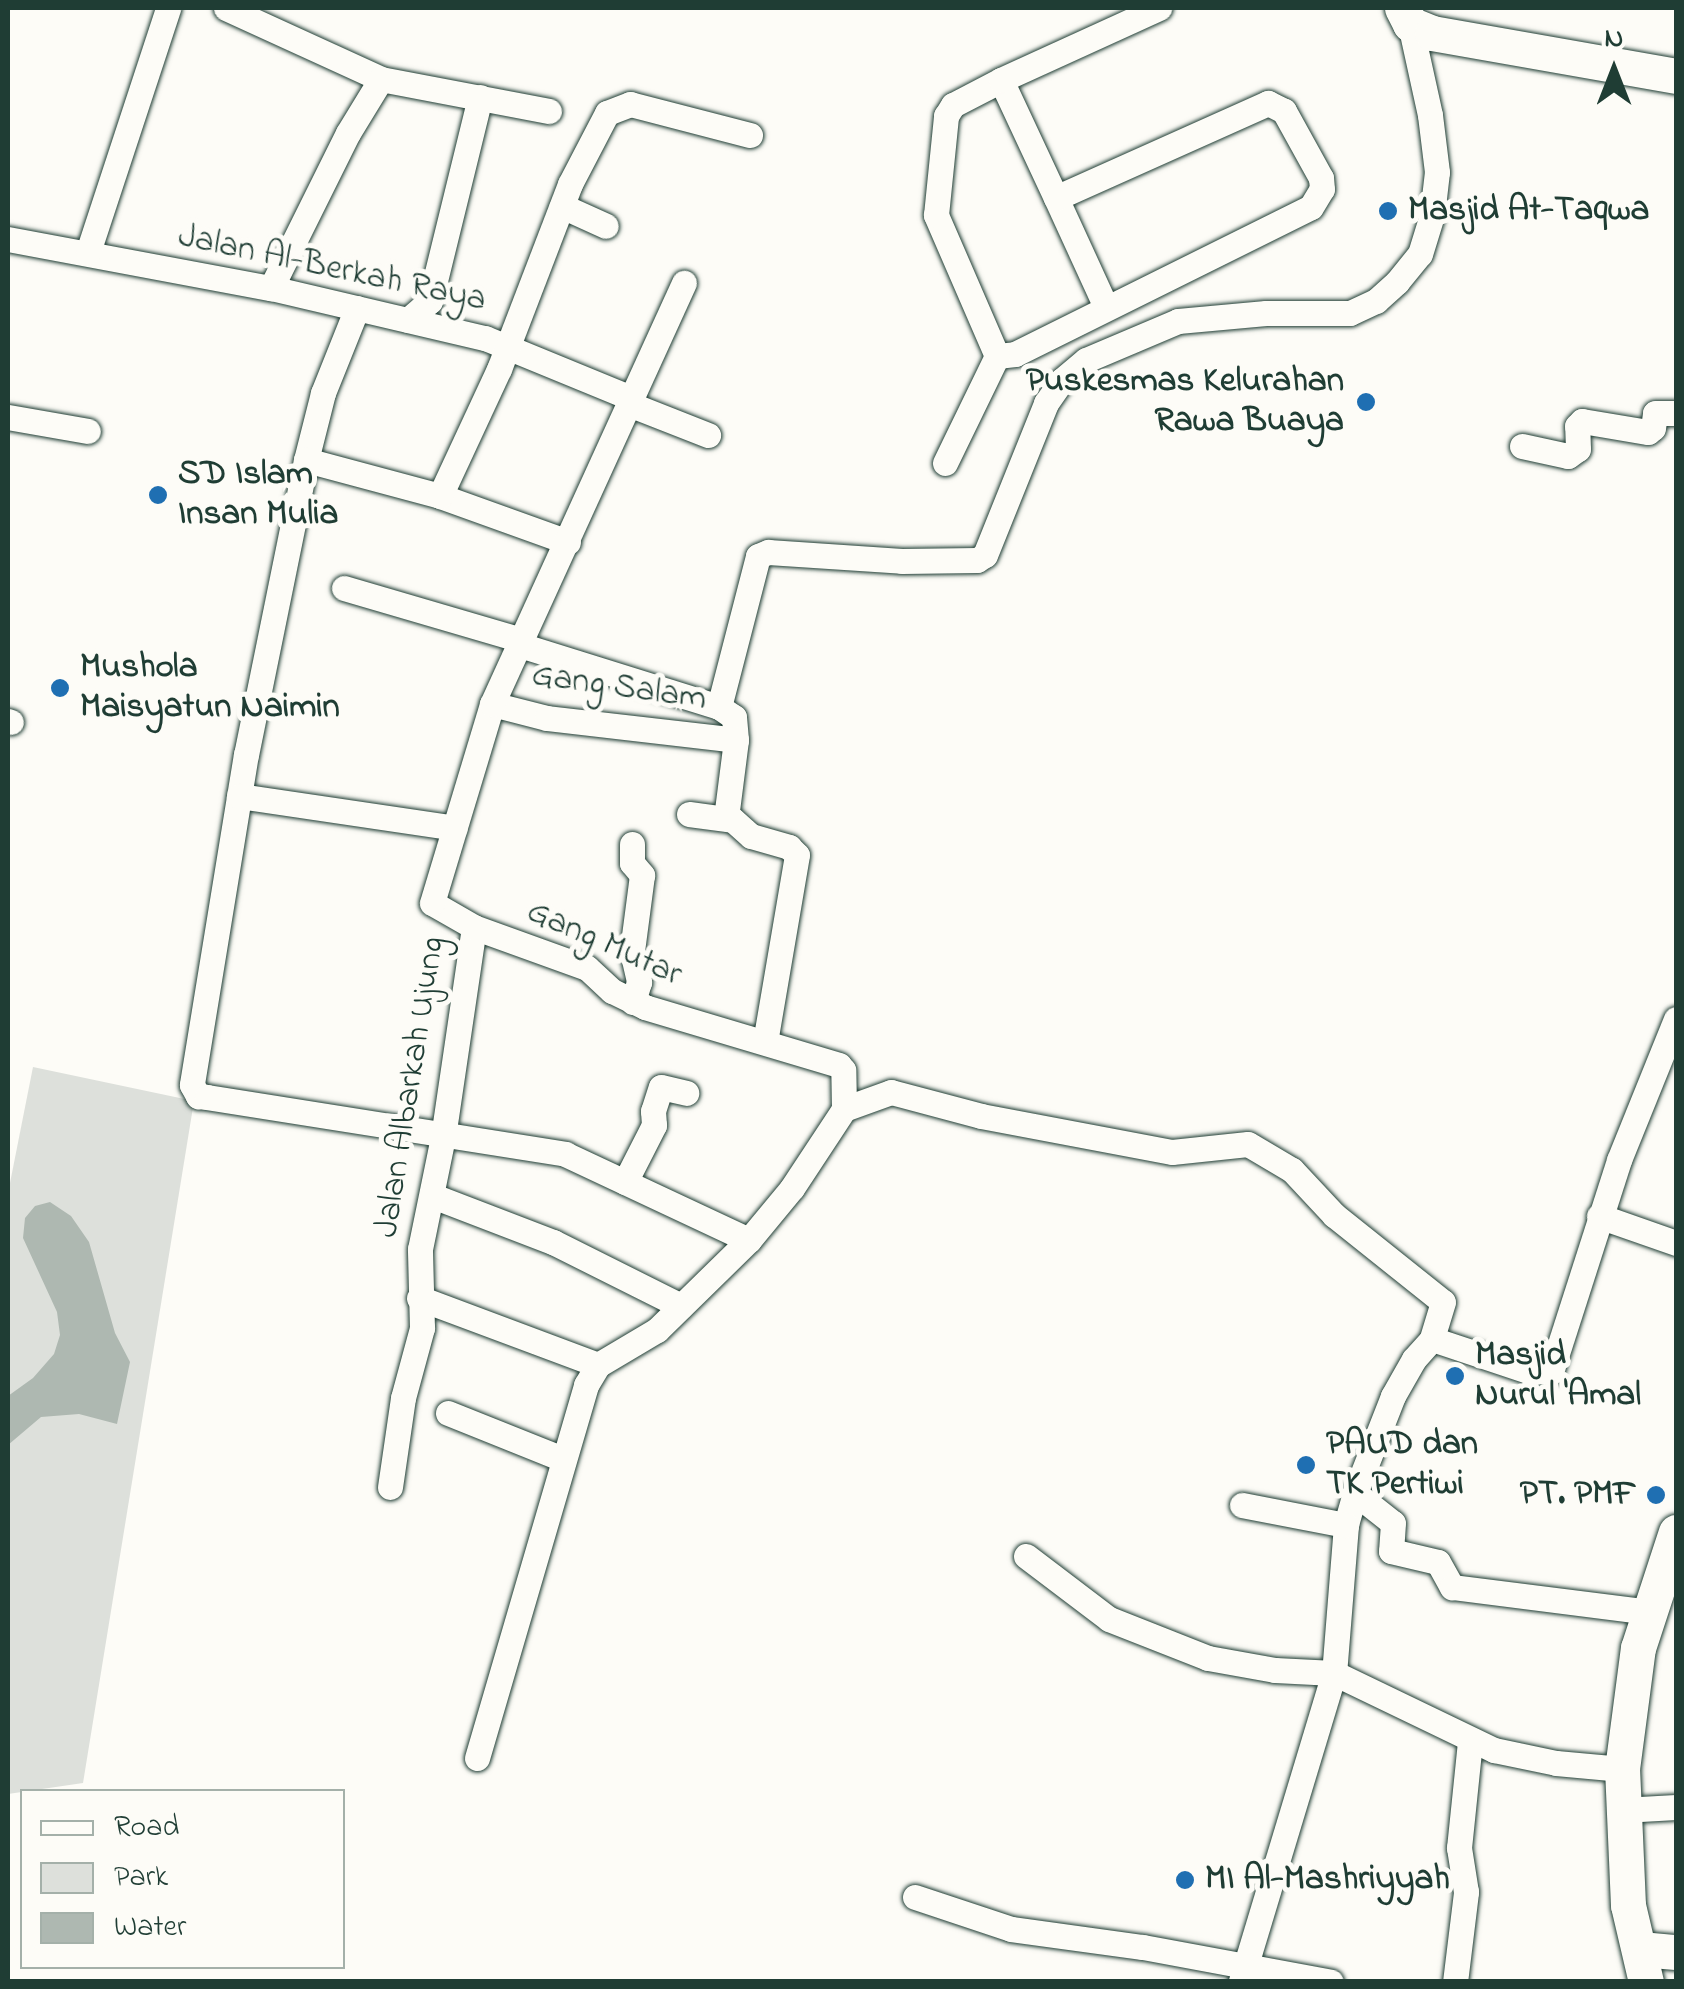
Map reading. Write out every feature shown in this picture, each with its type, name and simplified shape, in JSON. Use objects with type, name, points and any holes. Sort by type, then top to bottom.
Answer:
[{"type":"street","points":[[88,252],[168,8]]},
{"type":"street","points":[[226,8],[381,79],[549,111]]},
{"type":"street","points":[[945,463],[997,356],[936,215],[934,198],[946,116],[953,105],[1001,80],[1159,8]]},
{"type":"street","points":[[1406,16],[1432,33],[1676,76]]},
{"type":"street","points":[[719,708],[758,556],[768,552],[863,559],[978,560],[985,555],[1046,403],[1062,380],[1086,360],[1178,321],[1266,313],[1350,313],[1376,301],[1397,282],[1420,254],[1432,215],[1436,172],[1430,115],[1406,16]]},
{"type":"street","points":[[271,288],[348,133],[381,79]]},
{"type":"street","points":[[1001,80],[1106,305]]},
{"type":"street","points":[[408,320],[430,301],[480,97]]},
{"type":"street","points":[[997,356],[1015,354],[1106,305],[1311,207],[1318,200],[1321,178],[1284,112],[1268,102],[1056,198]]},
{"type":"street","points":[[440,496],[509,344],[562,206],[607,113],[630,104],[750,135]]},
{"type":"street","points":[[562,206],[606,226]]},
{"type":"street","name":"Jalan Al-Berkah Raya","points":[[8,239],[271,288],[509,344],[708,435]]},
{"type":"street","name":"Jalan Albarkah Ujung","points":[[390,1487],[404,1398],[422,1328],[420,1250],[433,1196],[474,927],[432,903],[492,704],[684,283]]},
{"type":"street","points":[[358,308],[323,393],[306,460],[216,918],[194,1089],[207,1097],[565,1154],[749,1240]]},
{"type":"street","points":[[1522,446],[1568,456],[1578,449],[1577,426],[1582,421],[1648,432],[1654,428],[1655,412],[1676,413]]},
{"type":"street","points":[[8,416],[88,430]]},
{"type":"street","points":[[306,460],[440,496],[568,542]]},
{"type":"street","points":[[344,588],[521,642],[719,708],[734,717],[736,740],[726,818]]},
{"type":"street","name":"Gang Salam","points":[[492,704],[548,718],[736,740]]},
{"type":"street","points":[[238,796],[454,828]]},
{"type":"street","points":[[688,814],[726,818],[750,836],[788,847],[798,855],[765,1042]]},
{"type":"street","points":[[632,844],[632,862],[642,875],[632,951],[632,967],[639,982],[633,1002]]},
{"type":"street","name":"Gang Mutar","points":[[474,927],[587,968],[612,991],[633,1002],[839,1065],[844,1070],[844,1109]]},
{"type":"street","points":[[1432,1338],[1528,1371],[1551,1372],[1600,1216],[1676,1019]]},
{"type":"street","points":[[625,1182],[654,1125],[653,1110],[661,1087],[686,1094]]},
{"type":"street","points":[[477,1758],[586,1384],[598,1365],[657,1330],[749,1240],[792,1188],[844,1109],[891,1092],[993,1118],[1184,1154],[1238,1144],[1271,1154],[1380,1255],[1443,1302],[1432,1338],[1414,1359],[1393,1396],[1354,1493],[1346,1525],[1334,1673],[1243,1974]]},
{"type":"street","points":[[433,1196],[553,1242],[680,1306]]},
{"type":"street","points":[[1600,1216],[1676,1243]]},
{"type":"street","points":[[419,1298],[598,1365]]},
{"type":"street","points":[[448,1413],[562,1459]]},
{"type":"street","points":[[1354,1493],[1393,1523],[1389,1550],[1438,1562],[1452,1586],[1649,1612]]},
{"type":"street","points":[[1242,1506],[1346,1525]]},
{"type":"street","points":[[1676,1532],[1649,1612],[1628,1700],[1622,1768],[1628,1905],[1643,1965],[1676,1952]]},
{"type":"street","points":[[1026,1556],[1109,1619],[1208,1658],[1274,1670],[1334,1673],[1470,1740],[1525,1758],[1622,1768]]},
{"type":"street","points":[[1455,1982],[1466,1892],[1459,1848],[1470,1740]]},
{"type":"street","points":[[1622,1810],[1676,1807]]},
{"type":"street","points":[[915,1898],[1011,1929],[1243,1974],[1331,1982]]},
{"type":"green space","points":[[33,1067],[194,1101],[83,1783],[20,1789],[8,1794],[8,1193]]},
{"type":"water","points":[[50,1202],[71,1216],[89,1242],[115,1333],[130,1362],[117,1424],[79,1414],[41,1417],[8,1445],[8,1396],[33,1378],[54,1354],[60,1335],[57,1312],[23,1238],[25,1218],[35,1206]]},
{"type":"place","name":"Masjid At-Taqwa","points":[[1388,211]]},
{"type":"place","name":"Puskesmas Kelurahan Rawa Buaya","points":[[1366,402]]},
{"type":"place","name":"SD Islam Insan Mulia","points":[[158,495]]},
{"type":"place","name":"Mushola Maisyatun Naimin","points":[[60,688]]},
{"type":"place","name":"Masjid Nurul 'Amal","points":[[1455,1376]]},
{"type":"place","name":"PAUD dan TK Pertiwi","points":[[1306,1465]]},
{"type":"place","name":"PT. PMF","points":[[1656,1495]]},
{"type":"place","name":"MI Al-Mashriyyah","points":[[1185,1880]]}]
